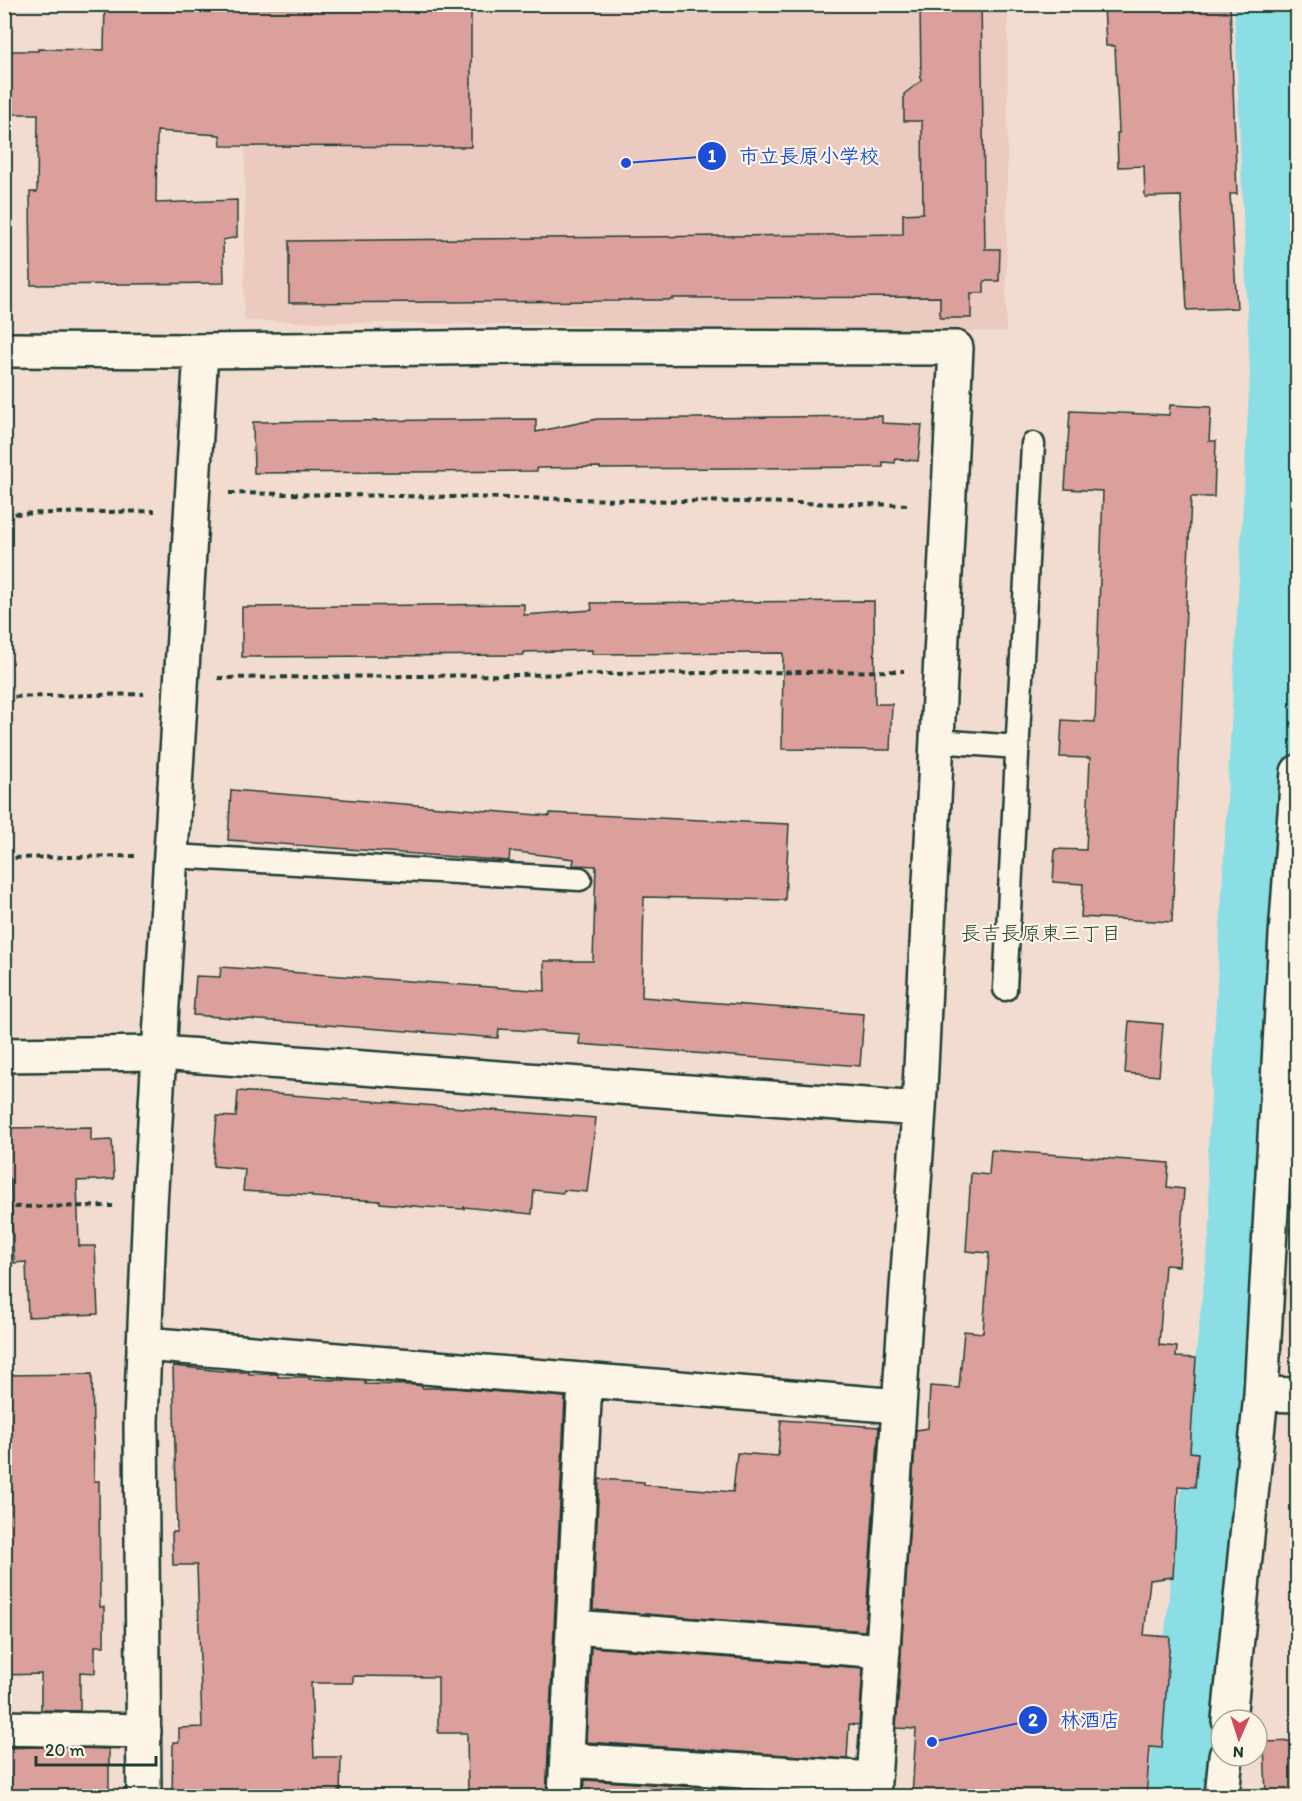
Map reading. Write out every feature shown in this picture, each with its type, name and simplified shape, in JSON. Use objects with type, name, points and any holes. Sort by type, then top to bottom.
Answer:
[{"type":"street","points":[[4,350],[201,351],[513,347],[956,348],[919,1109],[874,1788],[567,1760]]},
{"type":"street","points":[[144,1797],[141,1421],[144,1344],[150,1205],[201,351]]},
{"type":"street","points":[[1230,1708],[1261,1395],[1292,935],[1298,772]]},
{"type":"street","points":[[4,1055],[160,1053],[919,1109]]},
{"type":"street","points":[[144,1344],[899,1406]]},
{"type":"street","points":[[565,1797],[585,1380]]},
{"type":"street","points":[[1261,1395],[1298,1395]]},
{"type":"street","points":[[574,1627],[883,1651]]},
{"type":"street","points":[[4,1728],[144,1731]]},
{"type":"street","points":[[1222,1797],[1225,1768]]},
{"type":"lane","points":[[1005,989],[1033,444]]},
{"type":"lane","points":[[937,741],[1017,747]]},
{"type":"lane","points":[[172,856],[580,879]]},
{"type":"path","points":[[4,514],[193,501],[948,506]]},
{"type":"path","points":[[4,697],[182,686],[940,671]]},
{"type":"path","points":[[4,858],[172,856]]},
{"type":"path","points":[[4,1207],[150,1205]]},
{"type":"shaded area","points":[[246,5],[1008,5],[1006,332],[244,321]]},
{"type":"building","points":[[105,4],[471,4],[471,147],[221,146],[220,135],[157,131],[156,203],[237,200],[237,237],[223,240],[224,283],[31,285],[30,192],[37,192],[38,114],[9,114],[9,51],[104,50]]},
{"type":"building","points":[[981,4],[985,249],[1000,249],[999,281],[984,281],[984,293],[971,293],[971,318],[940,318],[940,297],[289,303],[289,241],[903,234],[903,214],[923,213],[922,121],[904,121],[904,94],[921,81],[920,5]]},
{"type":"building","points":[[1104,4],[1230,4],[1237,194],[1230,194],[1237,308],[1187,310],[1181,196],[1145,197],[1144,166],[1118,167],[1117,133],[1119,133],[1115,46],[1106,46]]},
{"type":"building","points":[[1170,405],[1211,407],[1209,441],[1216,441],[1214,497],[1191,497],[1172,922],[1081,917],[1083,884],[1053,882],[1055,849],[1086,850],[1090,758],[1060,757],[1062,720],[1095,722],[1103,491],[1065,489],[1070,411],[1169,415]]},
{"type":"building","points":[[882,416],[882,423],[922,425],[918,461],[895,459],[895,463],[883,462],[883,467],[600,469],[600,467],[537,468],[537,471],[254,473],[253,422],[536,419],[536,432],[597,419]]},
{"type":"building","points":[[874,601],[875,704],[892,704],[890,750],[782,749],[783,653],[592,654],[592,650],[524,652],[524,655],[242,657],[242,607],[524,604],[524,615],[592,610],[591,603]]},
{"type":"building","points":[[231,790],[550,816],[550,813],[789,824],[785,900],[644,897],[642,997],[864,1014],[860,1066],[579,1044],[580,1034],[499,1029],[498,1038],[193,1015],[196,976],[220,977],[221,967],[545,991],[544,961],[593,961],[596,866],[573,865],[574,859],[510,851],[509,861],[228,840]]},
{"type":"building","points":[[1129,1021],[1163,1024],[1159,1076],[1125,1073]]},
{"type":"building","points":[[238,1091],[596,1118],[587,1192],[564,1190],[563,1193],[534,1190],[532,1214],[243,1191],[245,1169],[213,1166],[217,1116],[236,1117]]},
{"type":"building","points":[[91,1127],[91,1141],[112,1140],[114,1179],[77,1181],[79,1246],[95,1246],[98,1314],[28,1317],[26,1262],[14,1263],[10,1179],[4,1179],[4,1128]]},
{"type":"building","points":[[991,1150],[1169,1163],[1167,1187],[1184,1189],[1179,1266],[1165,1265],[1159,1345],[1177,1347],[1176,1357],[1196,1358],[1190,1452],[1198,1453],[1195,1487],[1178,1486],[1173,1577],[1150,1580],[1144,1635],[1170,1637],[1162,1748],[1150,1747],[1146,1797],[912,1797],[916,1729],[896,1728],[916,1430],[928,1428],[930,1386],[959,1388],[964,1331],[983,1333],[989,1253],[966,1251],[971,1173],[989,1175]]},
{"type":"building","points":[[173,1366],[249,1372],[249,1374],[278,1374],[278,1377],[365,1381],[365,1384],[416,1385],[422,1388],[453,1388],[565,1397],[546,1797],[468,1797],[467,1733],[438,1733],[438,1677],[353,1676],[353,1683],[311,1683],[314,1757],[341,1757],[340,1797],[172,1797],[173,1742],[179,1742],[179,1728],[202,1727],[197,1565],[173,1565],[172,1532],[177,1532]]},
{"type":"building","points":[[92,1374],[94,1481],[99,1481],[100,1607],[104,1607],[104,1646],[95,1646],[95,1673],[80,1672],[80,1711],[41,1710],[41,1674],[4,1675],[4,1598],[9,1598],[7,1425],[4,1425],[4,1375]]},
{"type":"building","points":[[781,1420],[879,1427],[865,1631],[593,1610],[599,1479],[733,1492],[737,1453],[778,1456]]},
{"type":"building","points":[[591,1647],[863,1668],[859,1725],[849,1724],[847,1759],[586,1742]]},
{"type":"building","points":[[1298,1741],[1298,1797],[1266,1797],[1265,1768],[1269,1768],[1269,1742]]},
{"type":"building","points":[[4,1748],[109,1749],[109,1797],[4,1797]]},
{"type":"building","points":[[585,1780],[845,1796],[845,1797],[584,1797]]},
{"type":"waterway","points":[[1183,1796],[1247,1219],[1243,1169],[1286,374],[1270,4]]},
{"type":"place","name":"市立長原小学校","points":[[626,163]]},
{"type":"place","name":"林酒店","points":[[932,1742]]},
{"type":"district","name":"長吉長原東三丁目","points":[[1041,933]]}]
